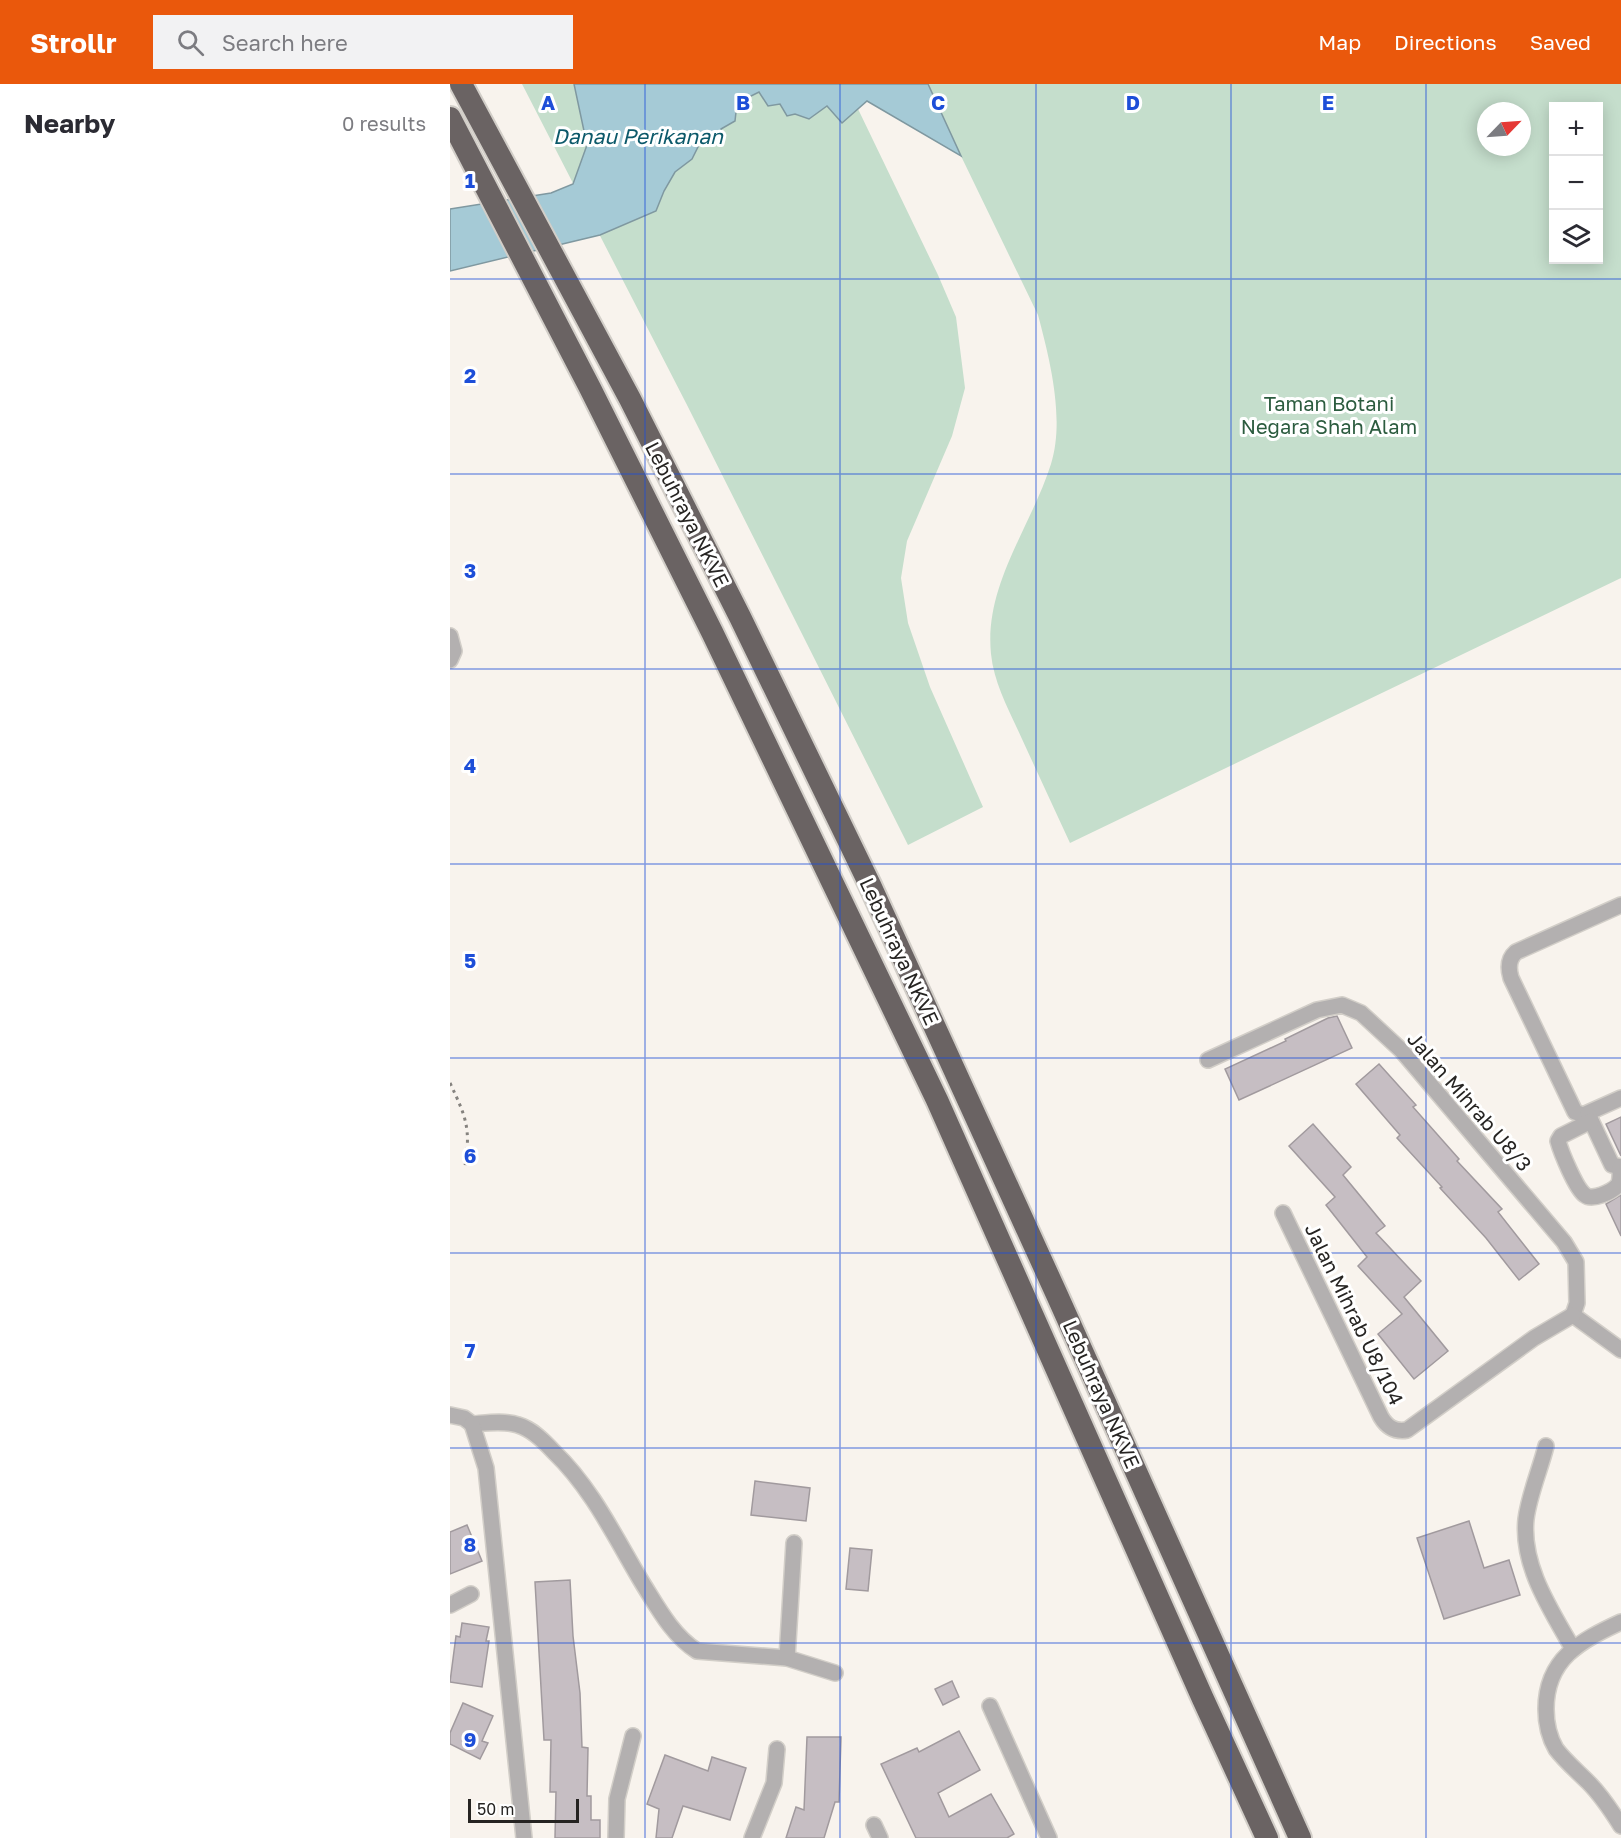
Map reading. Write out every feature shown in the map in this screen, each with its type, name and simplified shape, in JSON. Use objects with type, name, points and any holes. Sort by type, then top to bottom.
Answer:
[{"type":"highway","name":"Lebuhraya NKVE","points":[[461,84],[630,399],[740,617],[870,885],[1058,1295],[1300,1838]]},
{"type":"highway","name":"Lebuhraya NKVE","points":[[450,118],[590,388],[712,632],[937,1100],[1267,1838]]},
{"type":"street","points":[[450,636],[454,651],[450,660]]},
{"type":"street","points":[[1589,1117],[1579,1115],[1573,1109],[1511,978],[1509,965],[1512,955],[1516,952],[1621,905]]},
{"type":"street","name":"Jalan Mihrab U8/3","points":[[1208,1060],[1317,1010],[1342,1005],[1361,1013],[1401,1050],[1564,1242],[1576,1262],[1576,1303],[1573,1314]]},
{"type":"street","points":[[1589,1117],[1612,1165],[1621,1167],[1620,1181],[1616,1187],[1593,1198],[1587,1197],[1580,1190],[1558,1141],[1561,1136],[1589,1117],[1621,1098]]},
{"type":"street","name":"Jalan Mihrab U8/104","points":[[1283,1213],[1380,1417],[1394,1430],[1407,1430],[1534,1338],[1573,1314]]},
{"type":"street","points":[[1573,1314],[1621,1350]]},
{"type":"street","points":[[450,1415],[464,1418],[472,1424],[486,1468],[524,1838]]},
{"type":"street","points":[[472,1424],[517,1424],[544,1442],[570,1467],[586,1488],[655,1604],[679,1636],[697,1651],[787,1658],[835,1673]]},
{"type":"street","points":[[1546,1446],[1527,1516],[1525,1540],[1539,1585],[1573,1649]]},
{"type":"street","points":[[787,1658],[794,1542]]},
{"type":"street","points":[[450,1605],[471,1594]]},
{"type":"street","points":[[1621,1622],[1588,1638],[1558,1664],[1550,1682],[1546,1702],[1548,1730],[1556,1748],[1598,1793],[1621,1826]]},
{"type":"street","points":[[990,1706],[1049,1838]]},
{"type":"street","points":[[616,1838],[617,1799],[633,1736]]},
{"type":"street","points":[[752,1838],[774,1783],[777,1749]]},
{"type":"path","points":[[450,1083],[464,1114],[469,1140],[465,1166]]},
{"type":"green space","points":[[522,84],[846,84],[956,317],[965,388],[952,436],[907,541],[901,578],[908,623],[930,687],[983,807],[908,845],[686,403]]},
{"type":"green space","name":"Taman Botani Negara Shah Alam","points":[[916,84],[1621,84],[1621,578],[1070,843],[1003,698],[995,676],[991,654],[991,629],[1002,580],[1042,487],[1055,447],[1057,428],[1054,390],[1038,315],[961,156]]},
{"type":"water","name":"Danau Perikanan","points":[[574,84],[928,84],[961,156],[867,101],[842,123],[827,106],[809,119],[795,114],[787,116],[780,104],[768,106],[759,92],[737,103],[735,121],[721,129],[722,144],[703,137],[692,159],[675,172],[656,211],[600,235],[450,271],[450,209],[551,193],[573,184],[587,145]]},
{"type":"building","points":[[1337,1016],[1352,1048],[1239,1100],[1225,1069],[1286,1041],[1285,1039],[1328,1018]]},
{"type":"building","points":[[1379,1064],[1416,1105],[1413,1107],[1459,1159],[1457,1161],[1502,1209],[1498,1212],[1539,1264],[1519,1280],[1486,1238],[1397,1138],[1400,1135],[1356,1084]]},
{"type":"building","points":[[1621,1117],[1621,1156],[1606,1124]]},
{"type":"building","points":[[1313,1124],[1351,1167],[1343,1175],[1385,1226],[1376,1233],[1421,1281],[1404,1297],[1448,1351],[1414,1379],[1378,1334],[1402,1314],[1358,1266],[1367,1257],[1326,1205],[1335,1197],[1289,1146]]},
{"type":"building","points":[[1621,1195],[1621,1236],[1606,1204]]},
{"type":"building","points":[[755,1481],[810,1488],[806,1521],[751,1515]]},
{"type":"building","points":[[1469,1521],[1484,1568],[1509,1560],[1520,1595],[1444,1619],[1417,1538]]},
{"type":"building","points":[[467,1525],[482,1561],[450,1574],[450,1532]]},
{"type":"building","points":[[850,1548],[872,1550],[868,1591],[846,1589]]},
{"type":"building","points":[[570,1580],[573,1636],[580,1693],[582,1747],[588,1748],[587,1796],[591,1796],[591,1820],[600,1820],[600,1838],[555,1838],[556,1792],[550,1792],[551,1740],[544,1740],[535,1582]]},
{"type":"building","points":[[462,1623],[489,1627],[482,1687],[450,1682],[456,1636],[460,1637]]},
{"type":"building","points":[[952,1681],[959,1697],[943,1705],[935,1689]]},
{"type":"building","points":[[463,1703],[493,1716],[482,1741],[488,1743],[480,1759],[450,1744],[450,1733]]},
{"type":"building","points":[[959,1731],[980,1770],[938,1793],[949,1817],[991,1794],[1014,1834],[1007,1838],[916,1838],[881,1764],[917,1748],[919,1752]]},
{"type":"building","points":[[807,1737],[841,1737],[839,1802],[835,1802],[824,1838],[786,1838],[796,1807],[804,1810]]},
{"type":"building","points":[[665,1755],[708,1771],[712,1757],[746,1768],[730,1820],[683,1806],[672,1838],[656,1838],[659,1809],[647,1804]]}]
